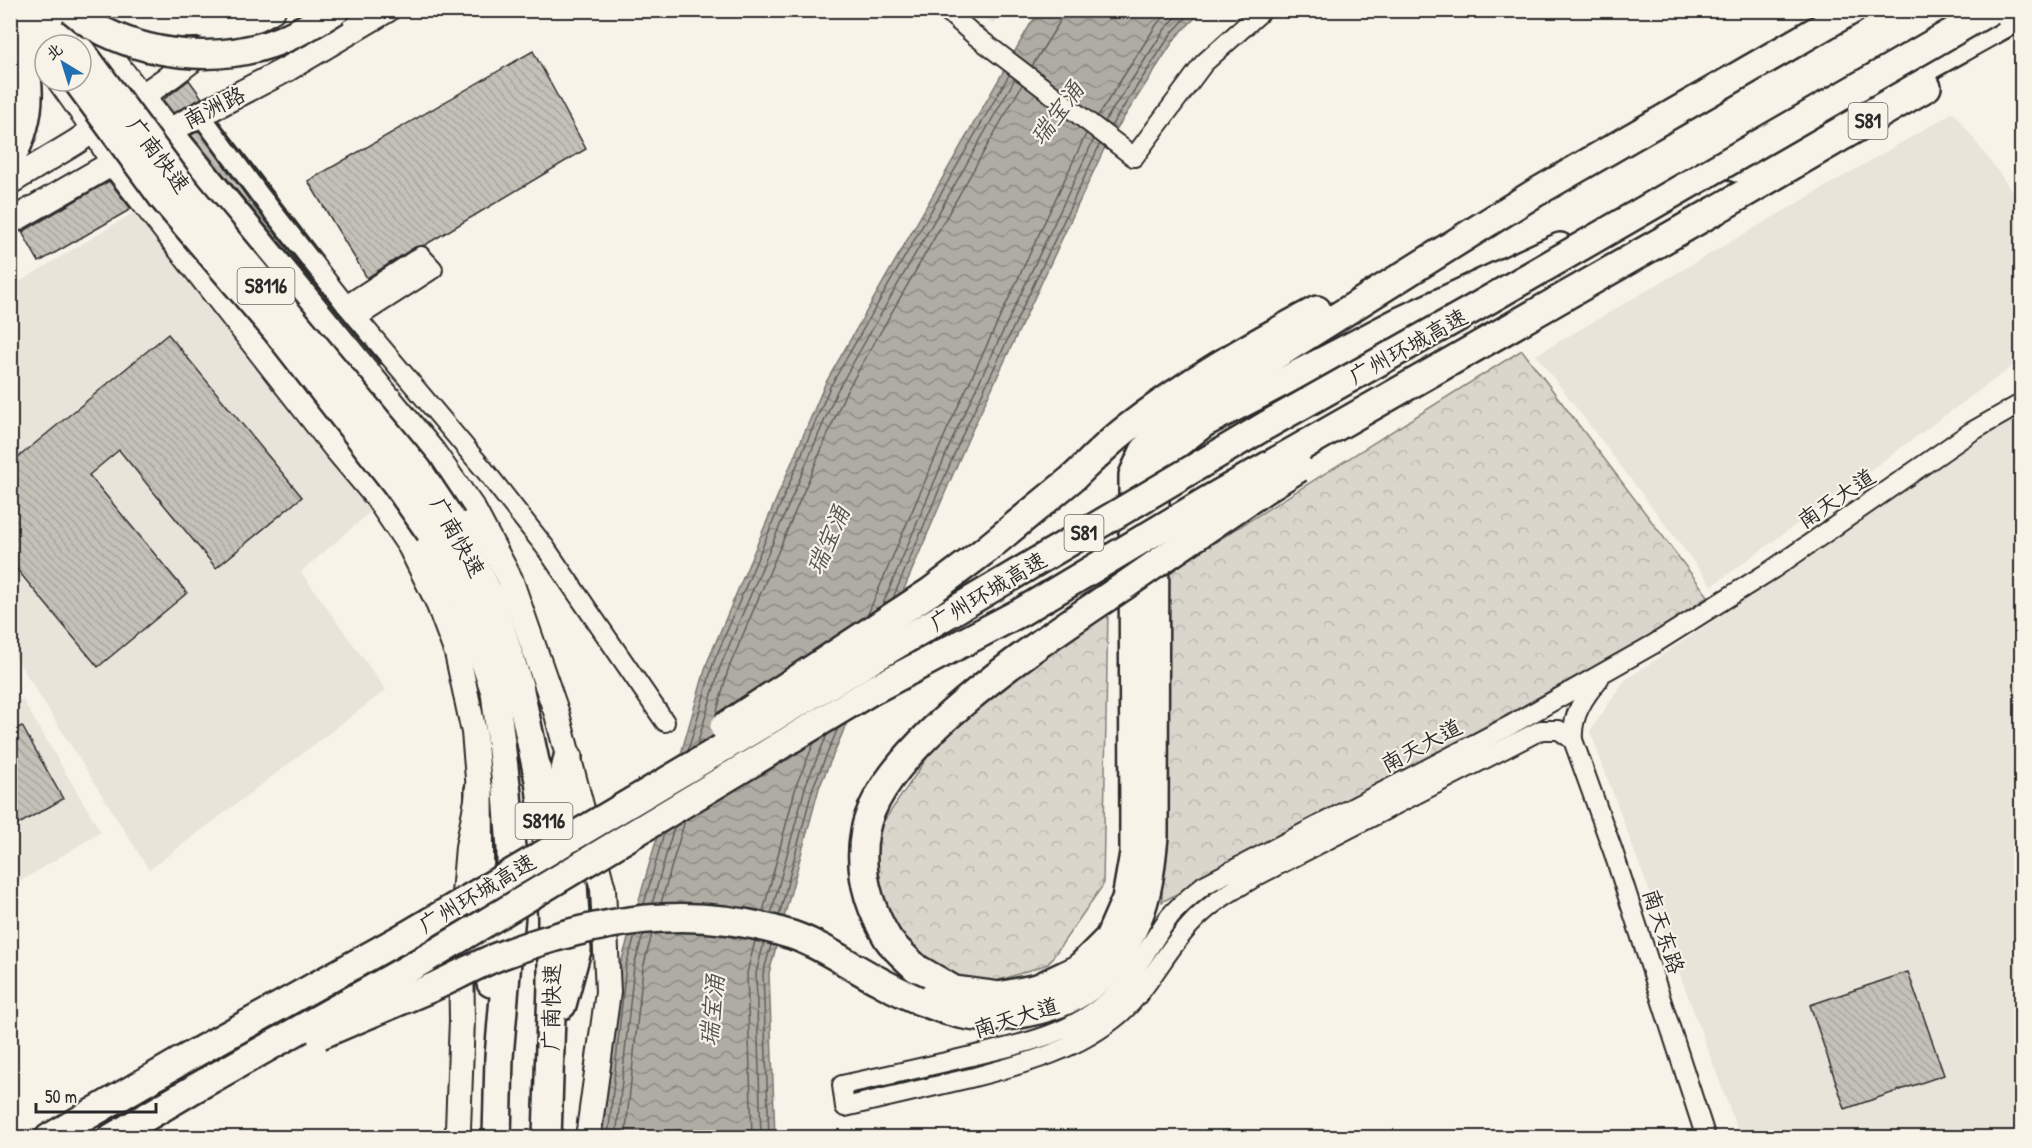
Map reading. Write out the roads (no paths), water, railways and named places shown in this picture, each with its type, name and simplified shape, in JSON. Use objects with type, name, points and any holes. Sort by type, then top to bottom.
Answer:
[{"type":"highway","points":[[50,10],[68,33]]},
{"type":"highway","points":[[73,10],[94,27],[126,40],[158,50],[202,55],[233,52],[271,44],[311,26],[336,10]]},
{"type":"highway","points":[[409,934],[930,592],[983,552],[1074,477],[1124,430],[1181,389],[1250,346],[1535,193],[1852,10]]},
{"type":"highway","name":"广州环城高速","points":[[49,1137],[409,934],[1265,426],[1991,10]]},
{"type":"highway","points":[[197,1087],[498,957],[556,937],[643,918],[699,916],[752,924],[795,936],[918,1000],[948,1011],[979,1017],[1009,1016],[1042,1010],[1079,996],[1104,974],[1124,948],[1139,916],[1149,877],[1154,837],[1155,479],[1160,463],[1173,447],[1204,423],[1398,322],[1780,148],[2022,14]]},
{"type":"highway","points":[[16,19],[34,33]]},
{"type":"highway","points":[[10,160],[20,143],[29,102],[25,63],[16,19]]},
{"type":"highway","name":"广州环城高速","points":[[111,1137],[427,958],[871,691],[1021,612],[1217,494],[2022,33]]},
{"type":"highway","name":"广南快速","points":[[93,67],[180,184],[418,470],[441,526],[495,692],[511,849],[511,914],[499,1057],[497,1137]]},
{"type":"highway","name":"广南快速","points":[[86,93],[163,198],[275,329],[397,485],[441,526],[490,596],[519,686],[539,780],[548,849],[552,917],[547,1137]]},
{"type":"highway","points":[[1535,193],[1166,424],[1144,451],[1133,475],[1134,853],[1126,899],[1122,909],[1109,938],[1078,969],[1038,988],[999,996],[954,990],[916,968],[889,940],[871,905],[863,873],[865,830],[879,794],[902,763],[947,717],[1025,654],[1270,486],[1716,210]]},
{"type":"highway","points":[[550,1050],[577,950],[573,883],[560,792],[568,757]]},
{"type":"highway","points":[[479,790],[480,905],[499,1057]]},
{"type":"main road","points":[[73,10],[433,452],[473,509],[510,579],[536,651],[568,757],[603,889],[608,992],[588,1137]]},
{"type":"main road","points":[[110,10],[144,22],[200,26],[272,11]]},
{"type":"main road","name":"南洲路","points":[[10,183],[64,150],[214,43],[272,11]]},
{"type":"main road","name":"南洲路","points":[[10,222],[169,130],[280,73],[370,14]]},
{"type":"main road","points":[[16,19],[33,44]]},
{"type":"main road","points":[[68,93],[94,129],[113,163],[335,447],[377,496],[410,546],[437,600],[457,653],[474,732],[479,790],[468,847],[464,894],[459,1137]]},
{"type":"street","points":[[946,10],[973,34],[1134,157],[1204,63],[1263,10]]},
{"type":"street","points":[[200,114],[259,194],[352,311],[487,473],[545,547],[665,722]]},
{"type":"street","points":[[352,311],[427,262]]},
{"type":"street","name":"南天大道","points":[[1573,740],[1560,730],[1541,730],[1257,876],[1227,894],[1192,922],[1139,995],[1126,1008],[1095,1033],[1070,1047],[1042,1059],[845,1107],[842,1085],[1018,1045],[1062,1032],[1088,1017],[1122,987],[1171,916],[1184,901],[1204,885],[1509,726],[1654,644],[1773,569],[1971,432],[2022,403]]},
{"type":"street","points":[[1573,740],[1572,728],[1577,712],[1588,692],[1606,671]]},
{"type":"street","name":"南天东路","points":[[1573,740],[1613,851],[1706,1137]]},
{"type":"water","name":"瑞宝涌","points":[[1041,11],[1202,11],[1176,37],[1106,145],[968,439],[819,788],[769,973],[775,1137],[602,1138],[621,963],[707,663],[825,384],[1031,23]]}]
